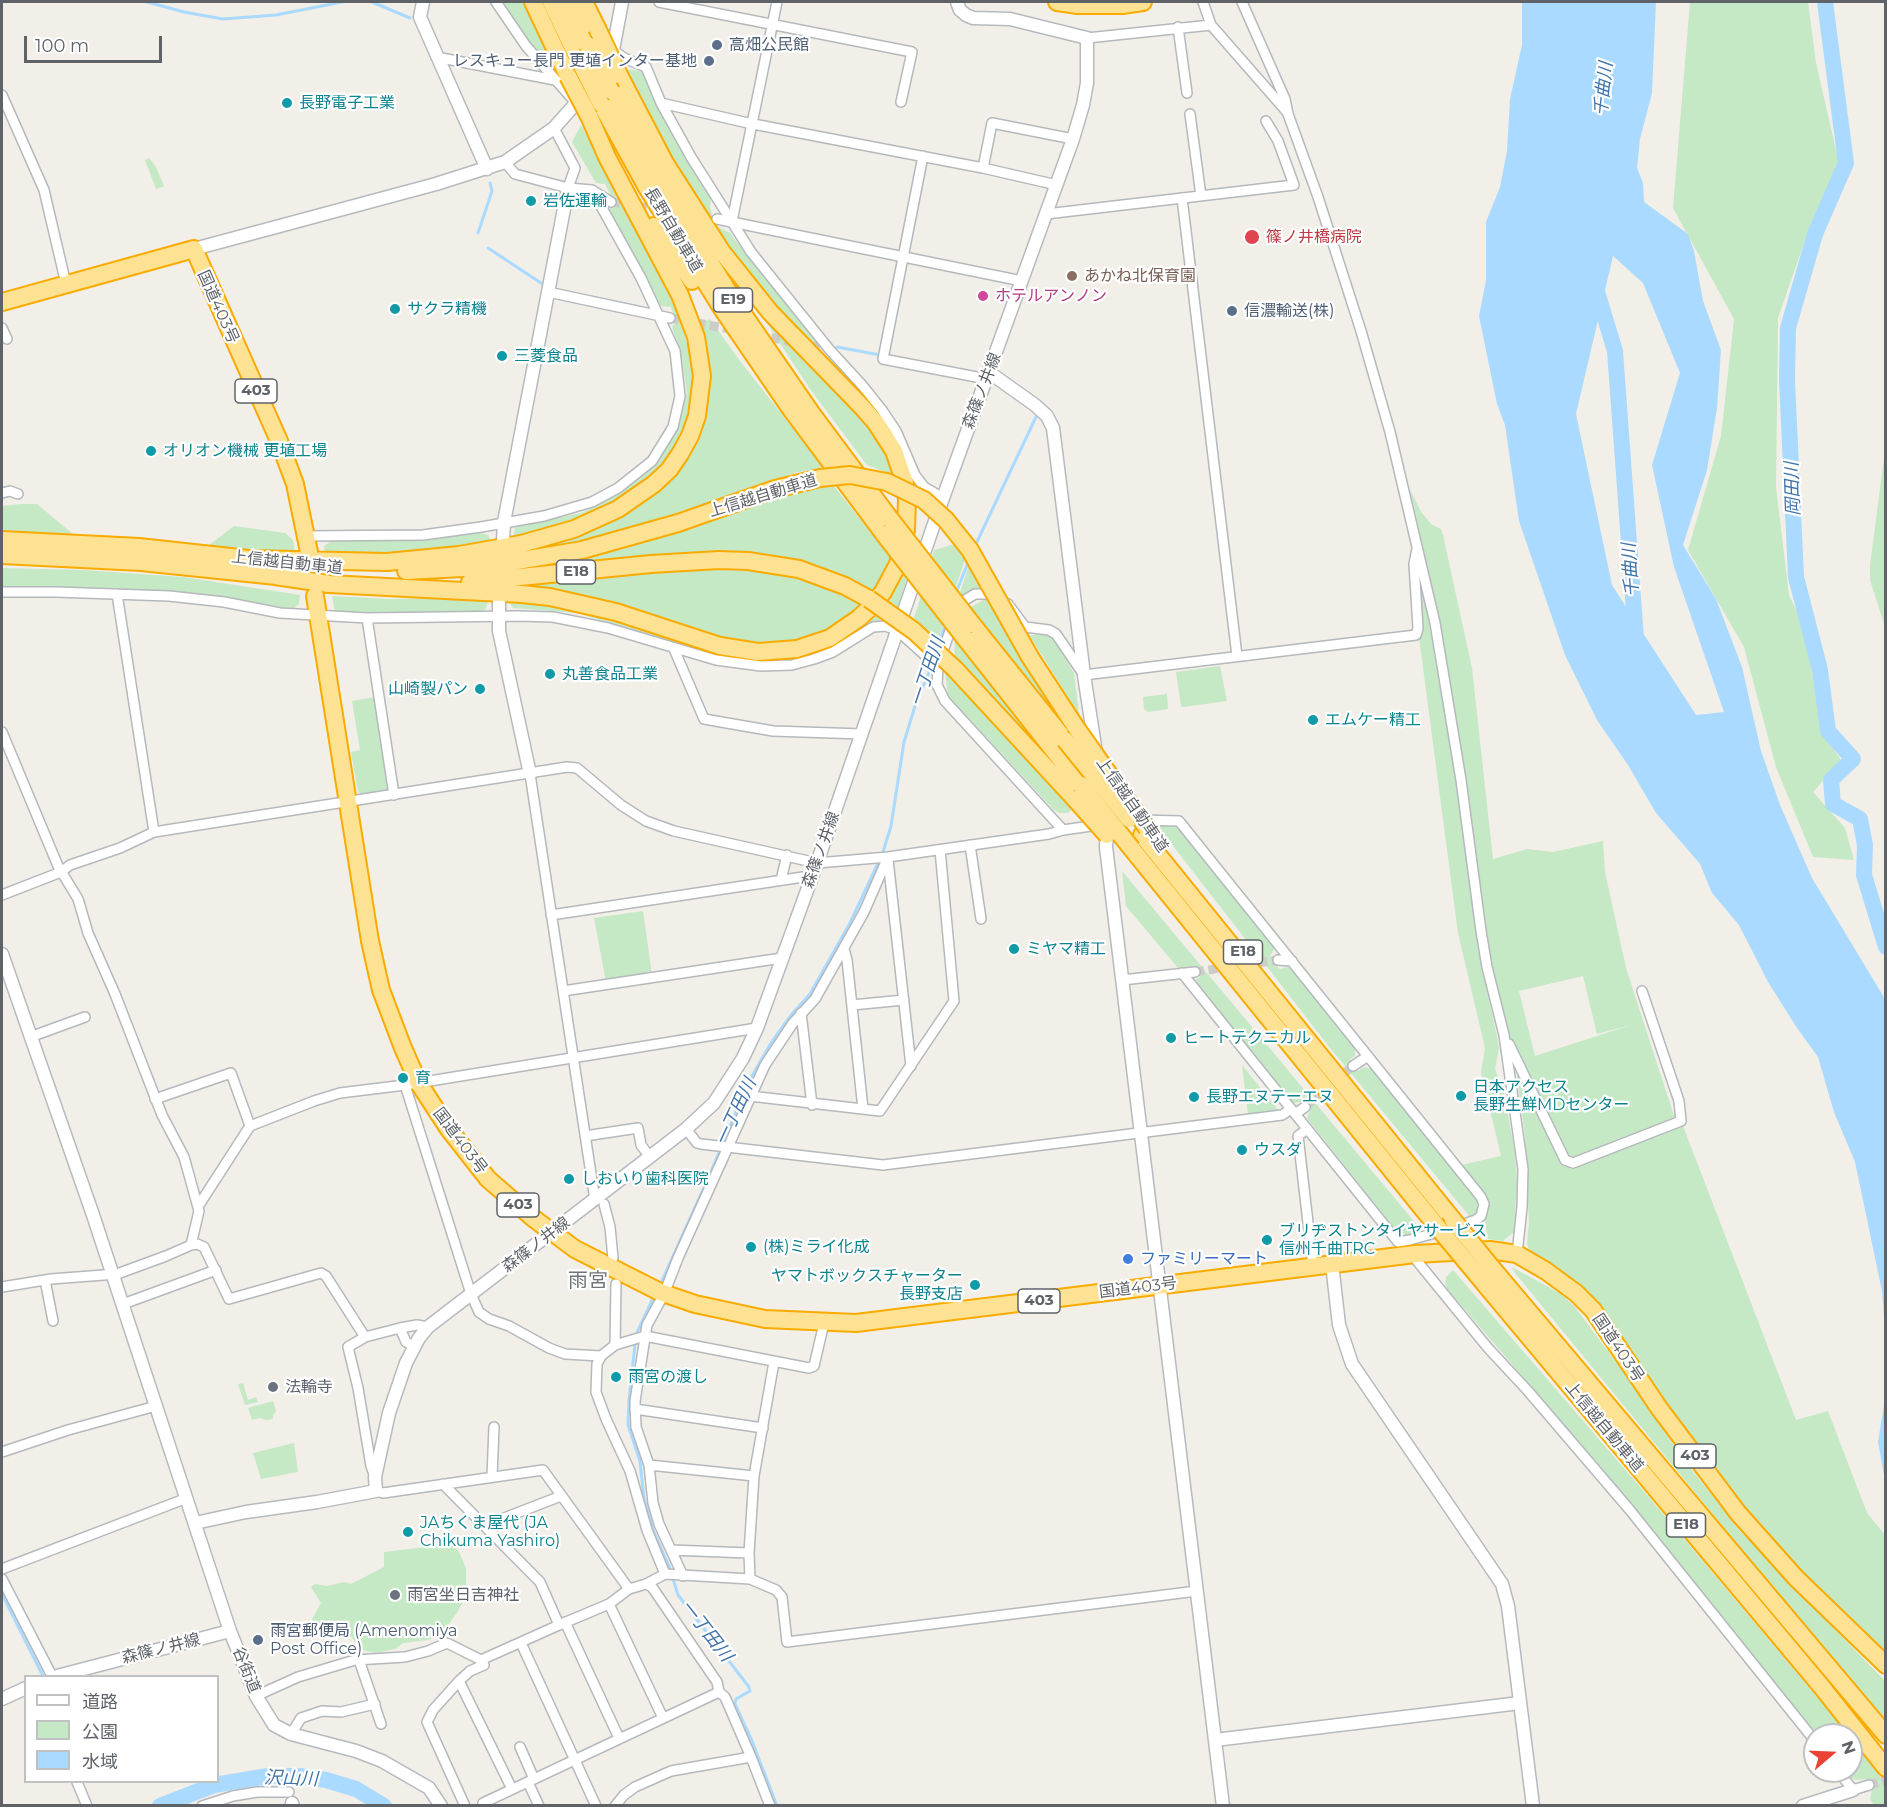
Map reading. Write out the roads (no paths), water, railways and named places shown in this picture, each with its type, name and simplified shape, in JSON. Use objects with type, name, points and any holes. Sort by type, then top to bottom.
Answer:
[{"type":"highway","points":[[533,2],[562,78],[600,104],[632,189],[679,262],[730,333],[867,500]]},
{"type":"highway","name":"長野自動車道","points":[[551,2],[583,53]]},
{"type":"highway","name":"長野自動車道","points":[[567,2],[600,104],[658,178],[732,298],[867,500]]},
{"type":"highway","points":[[584,2],[619,75],[690,211],[731,283],[888,527]]},
{"type":"highway","points":[[1057,2],[1078,5],[1122,5],[1143,2]]},
{"type":"highway","points":[[249,559],[387,562],[459,555],[521,544],[574,529],[618,509],[654,484],[669,470],[680,454],[697,416],[702,376],[696,337],[680,295],[607,157],[600,104]]},
{"type":"highway","points":[[275,576],[329,584],[550,597],[616,612],[720,646],[758,652],[797,649],[830,638],[845,629],[872,606],[891,578],[903,547],[906,530],[907,499],[894,452],[869,415],[793,338],[745,282],[701,222],[665,163]]},
{"type":"highway","name":"国道403号","points":[[2,302],[194,249],[279,441],[295,484],[308,544]]},
{"type":"highway","name":"上信越自動車道","points":[[2,540],[138,547],[381,571],[445,570],[504,564],[582,550],[646,533],[775,489],[820,478],[850,475],[887,482],[924,500],[946,520],[970,550],[1030,657],[1145,832]]},
{"type":"highway","name":"上信越自動車道","points":[[867,500],[968,631],[1078,792]]},
{"type":"highway","name":"上信越自動車道","points":[[2,555],[141,562],[350,582],[437,583],[510,579],[679,562],[748,561],[774,564],[806,572],[844,586],[869,599],[914,631],[1078,792],[1436,1224],[1490,1278],[1886,1735]]},
{"type":"highway","name":"国道403号","points":[[315,596],[348,809],[361,843],[375,934],[374,963],[412,1084],[488,1179],[552,1233],[575,1249],[659,1292],[696,1304],[742,1315],[824,1323],[856,1323],[1332,1263],[1453,1251],[1490,1250],[1517,1254],[1546,1271],[1576,1293],[1593,1310],[1659,1408],[1738,1513],[1796,1578],[1886,1665]]},
{"type":"highway","name":"上信越自動車道","points":[[968,631],[1145,832],[1337,1077],[1453,1220],[1490,1278],[1886,1768]]},
{"type":"street","points":[[423,2],[420,17],[487,169]]},
{"type":"street","points":[[496,2],[526,46],[562,78],[576,104]]},
{"type":"street","points":[[194,249],[506,162],[554,128],[576,104],[606,63],[613,50],[622,2]]},
{"type":"street","points":[[659,2],[912,52],[901,102]]},
{"type":"street","points":[[732,221],[777,2]]},
{"type":"street","points":[[957,2],[960,10],[973,18],[1010,19],[1087,38],[1211,25]]},
{"type":"street","points":[[1203,2],[1211,25],[1288,114]]},
{"type":"street","points":[[1242,2],[1285,99],[1360,331],[1390,432],[1435,623],[1461,780],[1487,967],[1504,1035],[1523,1169],[1517,1254]]},
{"type":"street","points":[[1178,27],[1187,93]]},
{"type":"street","name":"森篠ノ井線","points":[[376,1491],[375,1477],[389,1413],[406,1363],[414,1346],[428,1327],[552,1233],[600,1202],[650,1157],[687,1129],[714,1103],[743,1058],[757,1028],[817,863],[943,498],[1073,139],[1087,83],[1087,38]]},
{"type":"street","points":[[613,50],[624,58],[646,67],[661,103],[691,158],[751,252],[826,348],[862,385],[896,431],[915,475],[924,487],[943,498]]},
{"type":"street","points":[[436,57],[562,78]]},
{"type":"street","points":[[2,95],[44,190],[66,284]]},
{"type":"street","points":[[661,103],[1057,185]]},
{"type":"street","points":[[1190,114],[1201,196]]},
{"type":"street","points":[[1046,214],[1294,185],[1278,141],[1266,121]]},
{"type":"street","points":[[983,168],[992,123],[1073,139]]},
{"type":"street","points":[[503,541],[504,522],[568,188],[575,168],[554,128]]},
{"type":"street","points":[[923,156],[883,359],[988,376],[1035,405],[1047,416],[1053,428],[1084,675],[1107,824],[1106,847],[1223,1806]]},
{"type":"street","points":[[506,162],[515,174],[568,188],[592,190],[611,202]]},
{"type":"street","points":[[308,544],[423,535],[544,516],[592,502],[618,488],[652,461],[673,427],[680,396],[675,351],[641,278],[592,190]]},
{"type":"street","points":[[1182,198],[1237,656]]},
{"type":"street","points":[[717,219],[1022,281]]},
{"type":"street","points":[[548,292],[670,318]]},
{"type":"street","points":[[2,328],[7,339]]},
{"type":"street","points":[[2,493],[10,491],[18,494]]},
{"type":"street","points":[[1084,675],[1416,635],[1418,628],[1414,564],[1418,546]]},
{"type":"street","points":[[2,592],[117,594],[204,599],[280,613],[367,618],[518,616],[575,620],[644,638],[674,649],[737,664],[760,666],[792,665],[833,652],[879,625],[898,631],[934,664]]},
{"type":"street","points":[[117,594],[154,832]]},
{"type":"street","points":[[1063,830],[945,701],[937,685],[934,664],[960,603],[975,594],[985,594],[1004,600],[1025,627],[1049,630],[1056,634],[1084,675]]},
{"type":"street","points":[[499,600],[499,631],[530,774],[585,1136],[600,1202],[610,1227],[613,1258]]},
{"type":"street","points":[[367,618],[394,795]]},
{"type":"street","points":[[674,649],[704,719],[773,731],[862,734]]},
{"type":"street","points":[[2,732],[61,872],[78,899],[88,933],[115,994],[155,1099],[184,1157],[199,1205]]},
{"type":"street","points":[[2,895],[154,832],[348,809],[394,795],[567,767],[577,768],[621,805],[646,821],[674,831],[817,863],[884,858],[1148,819],[1179,821],[1481,1197],[1484,1204],[1481,1216],[1476,1220],[1398,1242],[1182,973]]},
{"type":"street","points":[[970,845],[981,919]]},
{"type":"street","points":[[750,1096],[880,1112],[954,1001],[940,850]]},
{"type":"street","points":[[780,880],[787,855]]},
{"type":"street","points":[[673,1575],[671,1550],[659,1524],[653,1503],[649,1465],[636,1427],[634,1401],[638,1337],[647,1325],[659,1292],[678,1258],[723,1146],[765,1065],[801,1013],[815,999],[844,949],[864,912],[884,858]]},
{"type":"street","points":[[884,858],[911,1066]]},
{"type":"street","points":[[550,915],[803,877]]},
{"type":"street","points":[[844,949],[863,1109]]},
{"type":"street","name":"谷街道","points":[[2,954],[73,1155],[230,1631],[256,1696],[274,1725],[291,1734],[356,1751],[382,1761],[429,1788],[441,1806]]},
{"type":"street","points":[[563,992],[782,958]]},
{"type":"street","points":[[1278,960],[1292,961]]},
{"type":"street","points":[[1122,980],[1195,972]]},
{"type":"street","points":[[1504,1035],[1565,1160],[1573,1163],[1681,1121],[1679,1101],[1642,992]]},
{"type":"street","points":[[852,1005],[904,1000]]},
{"type":"street","points":[[801,1013],[813,1105]]},
{"type":"street","points":[[30,1037],[85,1017]]},
{"type":"street","points":[[191,1245],[199,1205],[250,1126],[314,1101],[340,1093],[412,1084],[757,1028]]},
{"type":"street","points":[[1353,1066],[1368,1056]]},
{"type":"street","points":[[155,1099],[231,1073],[250,1126]]},
{"type":"street","points":[[412,1084],[471,1294],[479,1312],[565,1354],[601,1356]]},
{"type":"street","points":[[687,1129],[697,1143],[883,1165],[1282,1115],[1305,1107]]},
{"type":"street","points":[[585,1136],[638,1128],[641,1145],[650,1157]]},
{"type":"street","points":[[1306,1129],[1298,1136],[1312,1266]]},
{"type":"street","points":[[2,1287],[45,1280],[112,1275],[197,1244],[204,1247],[229,1299],[321,1274],[326,1276],[365,1337]]},
{"type":"street","points":[[1417,1261],[1488,1348],[1629,1509],[1803,1726]]},
{"type":"street","points":[[1332,1263],[1339,1325],[1352,1364],[1502,1584],[1508,1606],[1533,1806]]},
{"type":"street","points":[[123,1304],[216,1270]]},
{"type":"street","points":[[45,1280],[53,1321]]},
{"type":"street","points":[[615,1345],[616,1284]]},
{"type":"street","points":[[673,1575],[647,1530],[630,1471],[596,1392],[597,1364],[601,1356],[615,1345],[638,1337],[809,1368],[814,1366],[824,1323]]},
{"type":"street","points":[[375,1477],[370,1467],[358,1388],[348,1347],[365,1337],[400,1328],[417,1324],[428,1327]]},
{"type":"street","points":[[400,1328],[406,1342],[414,1346]]},
{"type":"street","points":[[750,1579],[749,1553],[754,1476],[774,1362]]},
{"type":"street","points":[[2,1452],[68,1430],[156,1406]]},
{"type":"street","points":[[635,1409],[763,1428]]},
{"type":"street","points":[[492,1477],[494,1427]]},
{"type":"street","points":[[649,1465],[754,1476]]},
{"type":"street","points":[[195,1523],[246,1512],[376,1491],[383,1493],[543,1470],[629,1588]]},
{"type":"street","points":[[443,1484],[540,1582],[620,1738]]},
{"type":"street","points":[[486,1525],[561,1496]]},
{"type":"street","points":[[2,1569],[187,1498]]},
{"type":"street","points":[[671,1550],[749,1553]]},
{"type":"street","points":[[481,1660],[609,1604],[629,1588],[673,1575],[750,1579],[776,1590],[782,1596],[787,1642],[1197,1591]]},
{"type":"street","points":[[2,1579],[51,1675]]},
{"type":"street","points":[[646,1584],[652,1587],[717,1682],[719,1692],[725,1697],[751,1756],[770,1806]]},
{"type":"street","points":[[609,1604],[663,1718]]},
{"type":"street","name":"森篠ノ井線","points":[[65,1675],[230,1631]]},
{"type":"street","points":[[520,1642],[596,1806]]},
{"type":"street","points":[[256,1696],[298,1677],[359,1660],[405,1657],[428,1652],[447,1643],[481,1660],[484,1665],[470,1671],[459,1681],[433,1710],[427,1722],[465,1806]]},
{"type":"street","points":[[359,1660],[381,1724]]},
{"type":"street","points":[[459,1681],[512,1789]]},
{"type":"street","points":[[2,1699],[24,1689]]},
{"type":"street","points":[[481,1805],[719,1692]]},
{"type":"street","points":[[1215,1740],[1520,1703]]},
{"type":"street","points":[[291,1734],[301,1718],[322,1711],[341,1712],[375,1704]]},
{"type":"street","points":[[519,1747],[539,1806]]},
{"type":"street","points":[[615,1806],[635,1787],[671,1771],[751,1756]]},
{"type":"street","points":[[77,1783],[87,1806]]},
{"type":"street","points":[[1847,1783],[1853,1790]]},
{"type":"street","points":[[1803,1806],[1869,1785]]},
{"type":"street","points":[[202,1806],[233,1796],[256,1792],[292,1800]]},
{"type":"water","points":[[1522,2],[1656,2],[1652,93],[1640,139],[1637,168],[1643,183],[1644,202],[1688,234],[1694,251],[1703,301],[1721,350],[1717,408],[1707,470],[1683,545],[1716,599],[1742,667],[1761,751],[1780,805],[1812,878],[1885,999],[1885,1331],[1882,1291],[1855,1162],[1834,1112],[1818,1057],[1768,982],[1739,925],[1712,893],[1700,864],[1656,813],[1628,765],[1597,720],[1565,655],[1519,521],[1505,425],[1497,404],[1479,316],[1486,280],[1486,222],[1500,187],[1507,151],[1510,99],[1522,45]],"holes":[[[1613,256],[1643,283],[1680,373],[1652,465],[1674,567],[1724,712],[1696,715],[1612,585],[1576,414]]]},
{"type":"water","points":[[1885,1399],[1885,1481],[1878,1442]]},
{"type":"waterway","name":"一丁田川","points":[[147,2],[223,19],[276,15],[342,2]]},
{"type":"waterway","name":"一丁田川","points":[[372,2],[410,18]]},
{"type":"waterway","name":"岡田川","points":[[1825,2],[1846,163],[1815,234],[1788,328],[1787,380],[1796,577],[1820,670],[1828,731],[1853,759],[1831,780],[1833,804],[1860,819],[1865,845],[1864,875],[1886,947]]},
{"type":"waterway","name":"一丁田川","points":[[478,233],[492,191],[490,183]]},
{"type":"waterway","name":"一丁田川","points":[[488,248],[544,285]]},
{"type":"waterway","name":"千曲川","points":[[1595,285],[1615,351],[1636,639]]},
{"type":"waterway","name":"一丁田川","points":[[592,297],[640,307]]},
{"type":"waterway","name":"一丁田川","points":[[837,347],[880,355]]},
{"type":"waterway","name":"一丁田川","points":[[975,546],[1036,417]]},
{"type":"waterway","name":"一丁田川","points":[[956,593],[969,560]]},
{"type":"waterway","name":"一丁田川","points":[[938,647],[946,622]]},
{"type":"waterway","name":"一丁田川","points":[[882,855],[891,826],[904,742],[915,706],[932,665]]},
{"type":"waterway","name":"一丁田川","points":[[660,1285],[748,1083],[771,1043],[810,994],[850,923],[879,861]]},
{"type":"waterway","name":"一丁田川","points":[[654,1296],[636,1335],[629,1400],[628,1425],[640,1461],[644,1499],[653,1530],[669,1566],[678,1595],[749,1687],[750,1691],[736,1699],[735,1704],[777,1806]]},
{"type":"waterway","points":[[2,1594],[42,1675]]},
{"type":"waterway","name":"沢山川","points":[[160,1806],[214,1785],[268,1776],[300,1776],[326,1780],[356,1789],[384,1806]]},
{"type":"tunnel","points":[[611,202],[661,210]]},
{"type":"tunnel","points":[[670,318],[735,330]]},
{"type":"tunnel","points":[[758,335],[823,348]]},
{"type":"tunnel","points":[[1245,965],[1278,960]]},
{"type":"tunnel","points":[[1195,972],[1228,967]]},
{"type":"tunnel","points":[[1305,1107],[1353,1066]]},
{"type":"tunnel","points":[[1869,1785],[1886,1780]]},
{"type":"place","name":"高畑公民館","points":[[717,45]]},
{"type":"place","name":"レスキュー長門 更埴インター基地","points":[[709,61]]},
{"type":"place","name":"長野電子工業","points":[[287,103]]},
{"type":"place","name":"岩佐運輸","points":[[531,201]]},
{"type":"place","name":"篠ノ井橋病院","points":[[1252,237]]},
{"type":"place","name":"あかね北保育園","points":[[1072,276]]},
{"type":"place","name":"ホテルアンノン","points":[[983,296]]},
{"type":"place","name":"サクラ精機","points":[[395,309]]},
{"type":"place","name":"信濃輸送(株)","points":[[1232,311]]},
{"type":"place","name":"三菱食品","points":[[502,356]]},
{"type":"place","name":"オリオン機械 更埴工場","points":[[151,451]]},
{"type":"place","name":"丸善食品工業","points":[[550,674]]},
{"type":"place","name":"山崎製パン","points":[[480,689]]},
{"type":"place","name":"エムケー精工","points":[[1313,720]]},
{"type":"place","name":"ミヤマ精工","points":[[1014,949]]},
{"type":"place","name":"ヒートテクニカル","points":[[1171,1038]]},
{"type":"place","name":"育","points":[[403,1078]]},
{"type":"place","name":"日本アクセス 長野生鮮MDセンター","points":[[1461,1096]]},
{"type":"place","name":"長野エヌテーエヌ","points":[[1194,1097]]},
{"type":"place","name":"ウスダ","points":[[1242,1150]]},
{"type":"place","name":"しおいり歯科医院","points":[[569,1179]]},
{"type":"place","name":"ブリヂストンタイヤサービス 信州千曲TRC","points":[[1267,1240]]},
{"type":"place","name":"(株)ミライ化成","points":[[751,1247]]},
{"type":"place","name":"ファミリーマート","points":[[1128,1259]]},
{"type":"place","name":"ヤマトボックスチャーター 長野支店","points":[[975,1285]]},
{"type":"place","name":"雨宮の渡し","points":[[616,1377]]},
{"type":"place","name":"法輪寺","points":[[273,1387]]},
{"type":"place","name":"JAちくま屋代 (JA Chikuma Yashiro)","points":[[408,1532]]},
{"type":"place","name":"雨宮坐日吉神社","points":[[395,1595]]},
{"type":"place","name":"雨宮郵便局 (Amenomiya Post Office)","points":[[258,1640]]},
{"type":"district","name":"雨宮","points":[[588,1281]]}]
